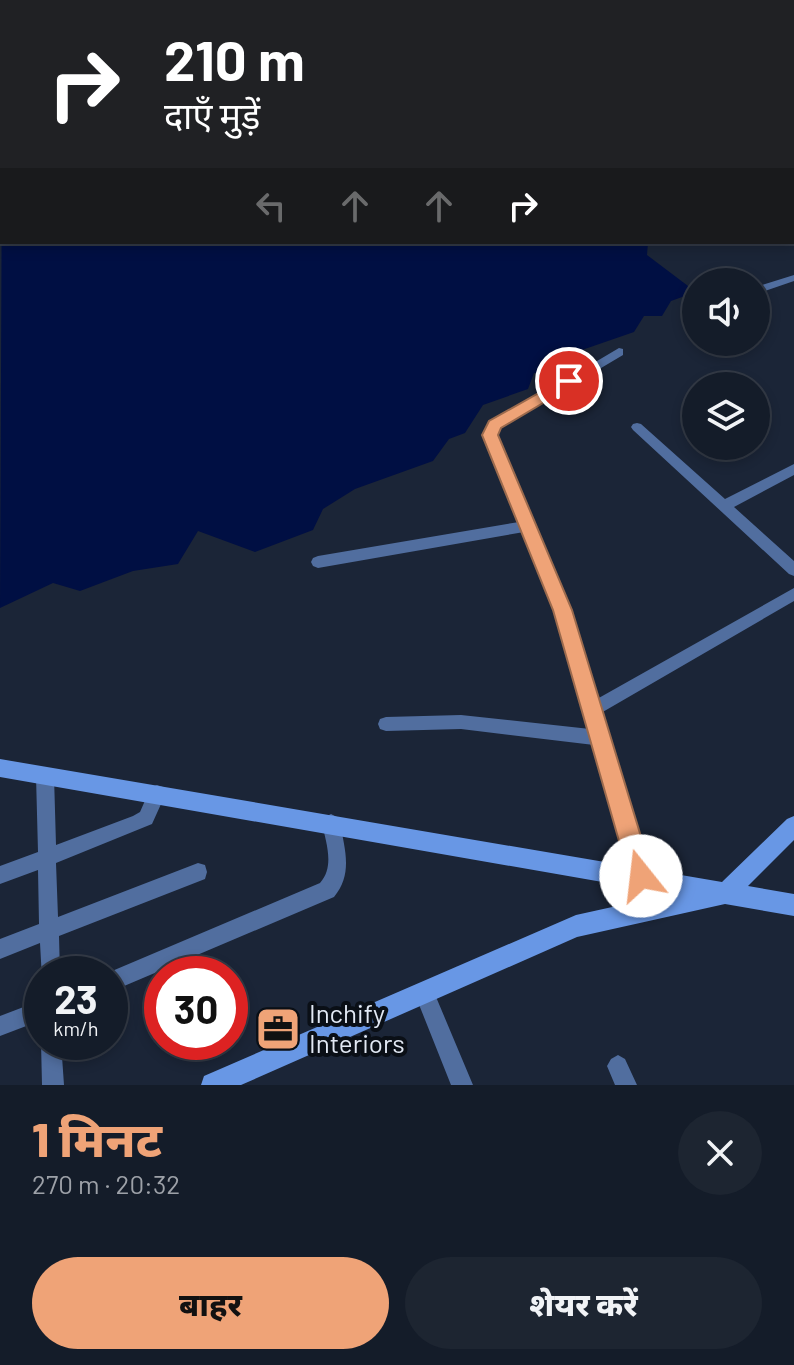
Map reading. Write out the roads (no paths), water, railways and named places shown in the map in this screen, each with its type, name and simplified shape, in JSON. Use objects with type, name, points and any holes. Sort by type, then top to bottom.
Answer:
[{"type":"street","points":[[770,286],[794,278]]},
{"type":"street","points":[[619,352],[491,429],[490,435],[563,610],[641,876]]},
{"type":"street","points":[[637,427],[792,565]]},
{"type":"street","points":[[724,506],[794,469]]},
{"type":"street","points":[[318,562],[528,526]]},
{"type":"street","points":[[592,710],[794,594]]},
{"type":"street","points":[[386,724],[461,722],[600,738]]},
{"type":"street","points":[[0,768],[641,876],[794,905]]},
{"type":"street","points":[[45,776],[50,956]]},
{"type":"street","points":[[0,875],[47,860],[138,823],[146,818],[157,793]]},
{"type":"street","points":[[128,974],[327,890],[338,877],[339,869],[331,823]]},
{"type":"street","points":[[213,1085],[576,926],[726,893],[794,826]]},
{"type":"street","points":[[0,949],[198,872]]},
{"type":"street","points":[[424,992],[462,1085]]},
{"type":"street","points":[[0,1026],[24,1017]]},
{"type":"street","points":[[52,1060],[53,1085]]},
{"type":"place","name":"Inchify Interiors","points":[[278,1029]]}]
